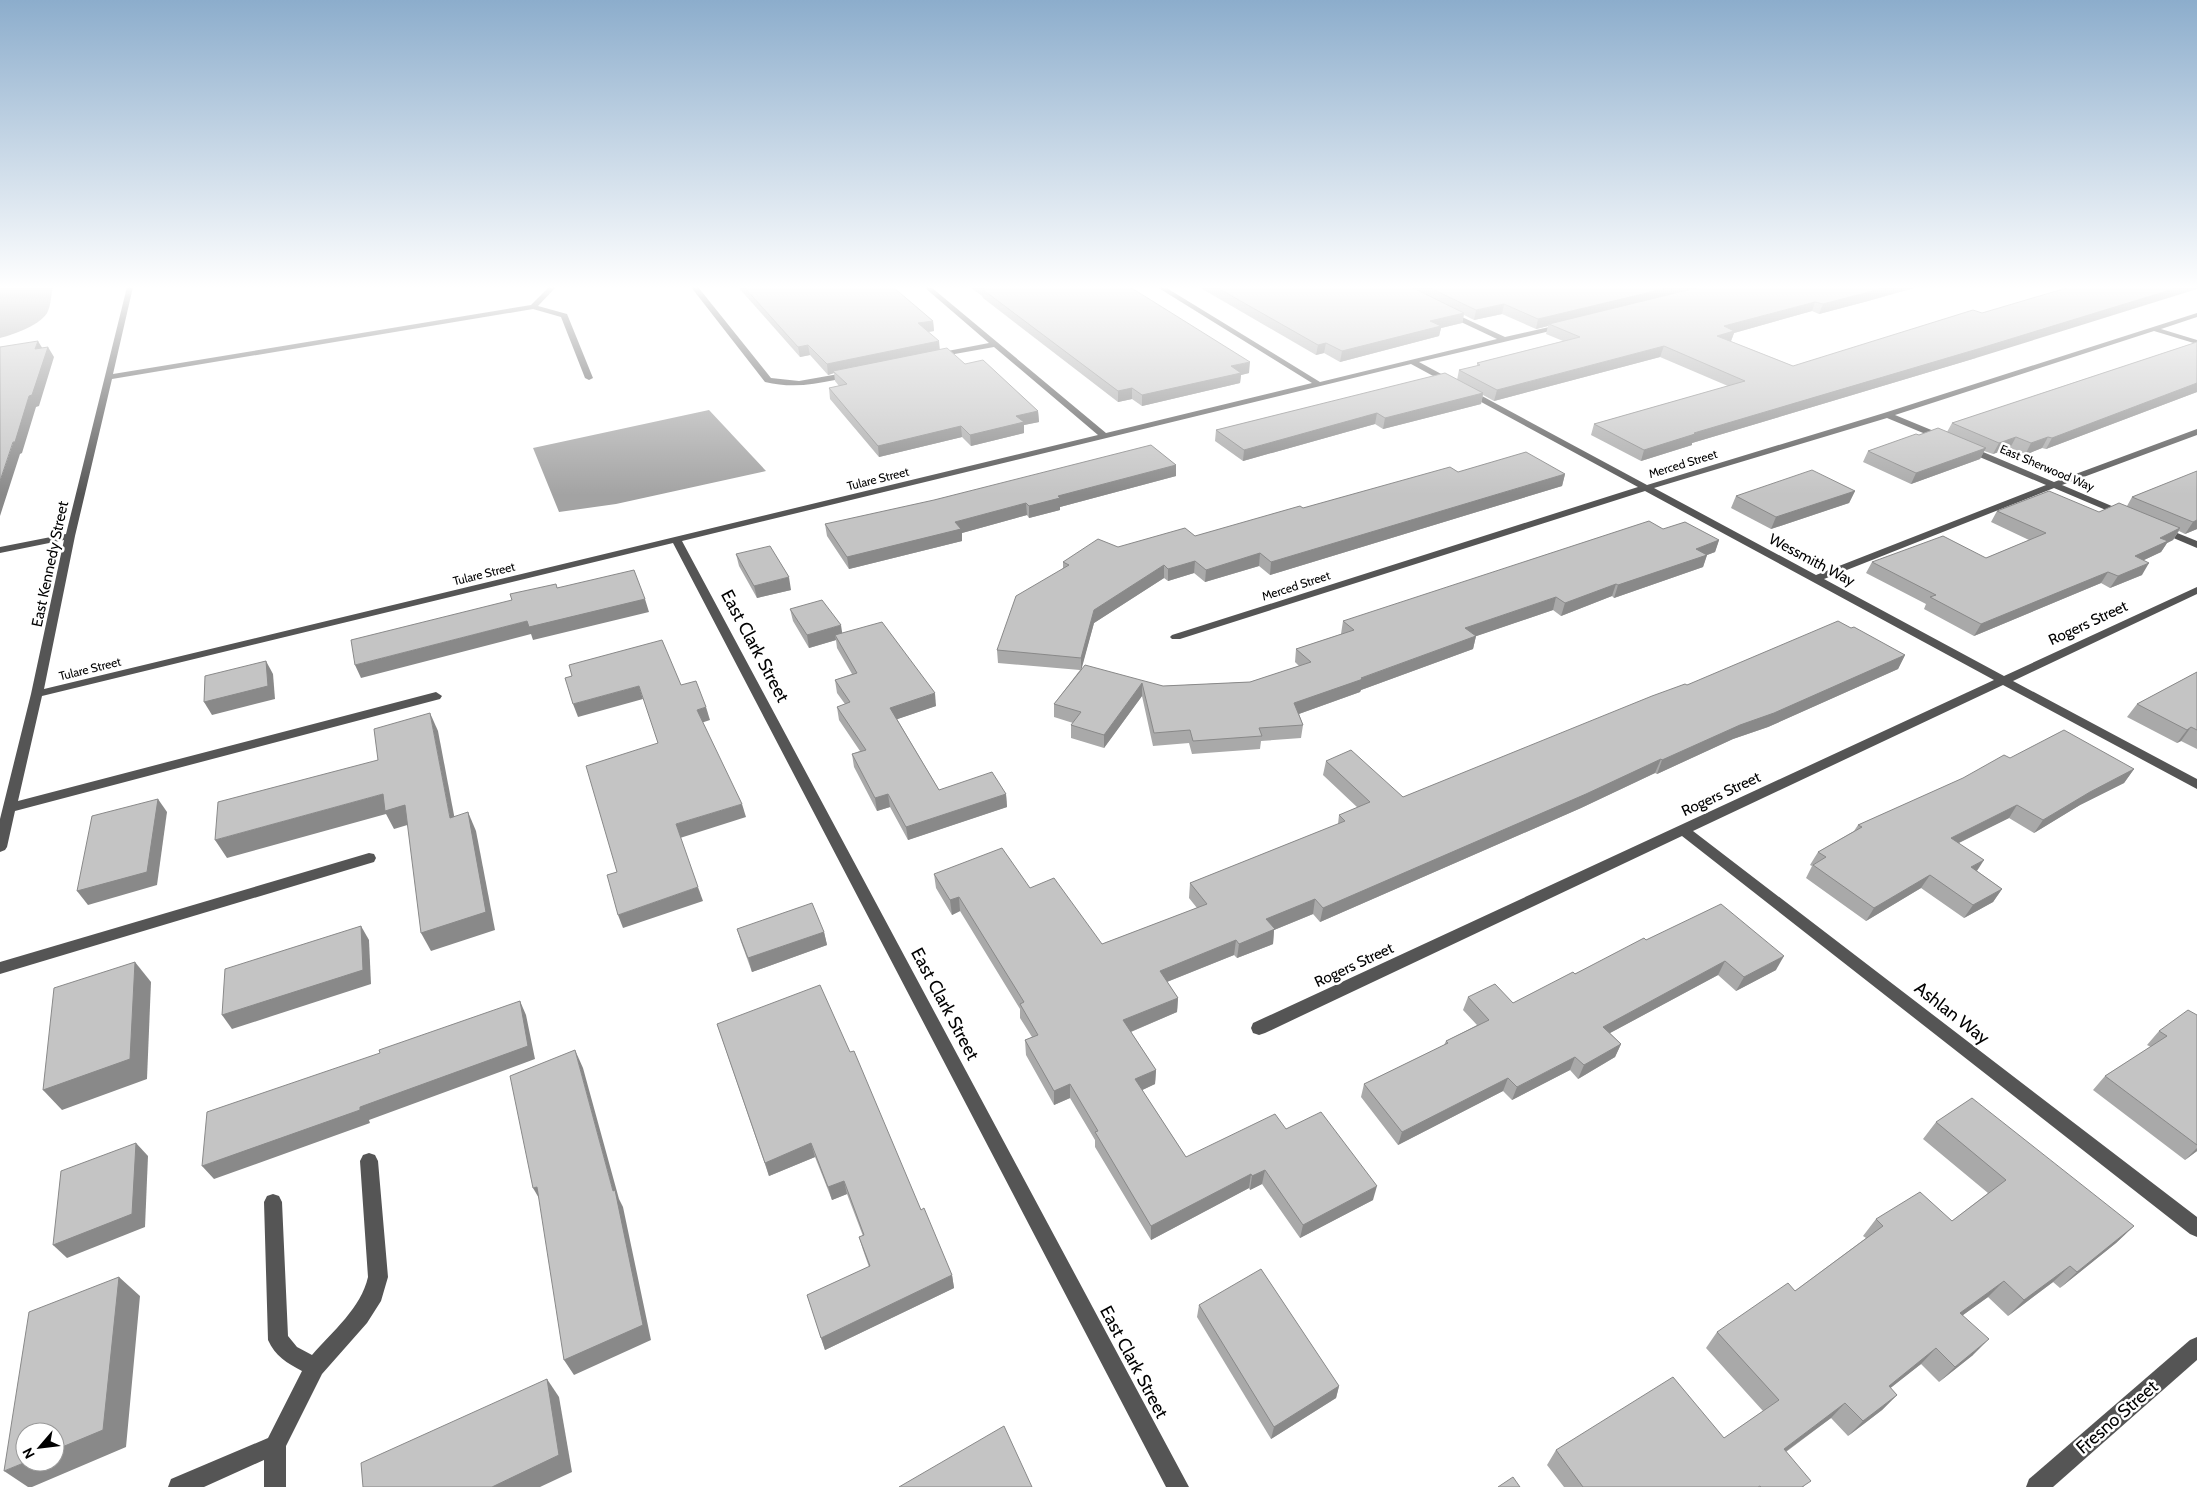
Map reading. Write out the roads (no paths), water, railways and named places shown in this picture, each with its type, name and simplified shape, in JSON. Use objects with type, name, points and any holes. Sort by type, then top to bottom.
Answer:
[{"type":"street","name":"East Kennedy Street","points":[[0,847],[37,694],[70,536],[114,356]]},
{"type":"street","points":[[109,377],[234,356]]},
{"type":"street","points":[[580,356],[589,378]]},
{"type":"street","points":[[749,356],[768,380],[783,385],[802,384],[860,372]]},
{"type":"street","points":[[928,358],[936,356]]},
{"type":"street","points":[[1011,356],[1106,437]]},
{"type":"street","points":[[1273,356],[1320,385]]},
{"type":"street","name":"Tulare Street","points":[[37,694],[1436,356]]},
{"type":"street","name":"Merced Street","points":[[1176,637],[2068,356]]},
{"type":"street","name":"Wessmith Way","points":[[1413,362],[2197,785]]},
{"type":"street","name":"East Sherwood Way","points":[[1887,414],[2134,518]]},
{"type":"street","points":[[1816,579],[2054,485],[2197,432]]},
{"type":"street","points":[[2152,526],[2197,545]]},
{"type":"street","points":[[0,550],[70,536]]},
{"type":"street","name":"East Clark Street","points":[[676,540],[1178,1487]]},
{"type":"street","name":"Rogers Street","points":[[1259,1028],[2197,590]]},
{"type":"street","points":[[9,808],[436,696]]},
{"type":"street","name":"Ashlan Way","points":[[1683,830],[2197,1228]]},
{"type":"street","points":[[0,968],[369,858]]},
{"type":"street","points":[[275,1487],[275,1444],[316,1367],[360,1316],[374,1294],[378,1277],[369,1161]]},
{"type":"street","points":[[273,1202],[278,1340],[290,1354],[316,1367]]},
{"type":"street","name":"Fresno Street","points":[[2037,1487],[2197,1347]]},
{"type":"street","points":[[179,1487],[275,1444]]}]
